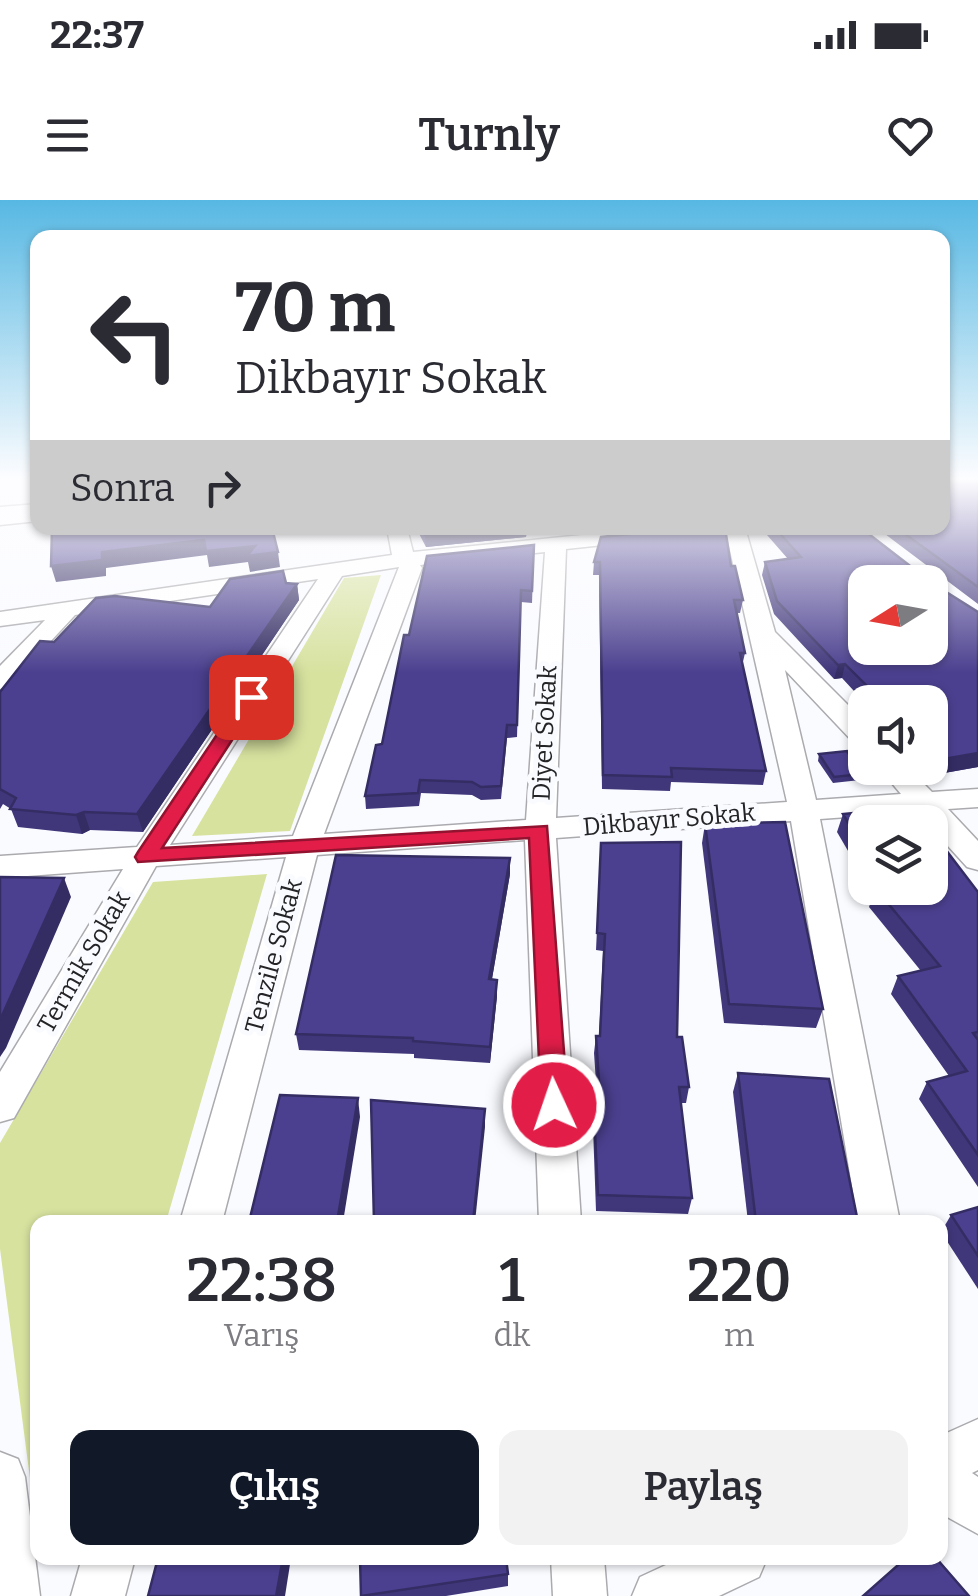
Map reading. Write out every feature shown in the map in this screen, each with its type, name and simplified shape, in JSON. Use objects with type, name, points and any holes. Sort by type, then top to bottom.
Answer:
[{"type":"street","name":"Tenzile Sokak","points":[[203,1215],[304,847],[411,568],[404,560],[400,543]]},
{"type":"street","points":[[0,619],[546,543]]},
{"type":"street","name":"Diyet Sokak","points":[[556,543],[540,831],[560,1215]]},
{"type":"street","points":[[739,543],[767,638],[805,809],[878,1215]]},
{"type":"street","name":"Termik Sokak","points":[[0,1106],[146,857],[335,570]]},
{"type":"street","points":[[0,682],[66,611]]},
{"type":"street","points":[[767,638],[848,721]]},
{"type":"street","points":[[911,785],[978,860]]},
{"type":"street","name":"Dikbayır Sokak","points":[[0,867],[978,798]]},
{"type":"street","points":[[948,1458],[978,1444]]},
{"type":"street","points":[[0,1477],[13,1596]]},
{"type":"street","points":[[948,1487],[978,1508]]},
{"type":"street","points":[[98,1596],[107,1565]]},
{"type":"street","points":[[578,1565],[580,1596]]},
{"type":"street","points":[[659,1596],[725,1565]]},
{"type":"green space","points":[[381,575],[290,831],[192,836],[344,578]]},
{"type":"green space","points":[[267,874],[168,1215],[30,1215],[30,1478],[0,1249],[0,1143],[153,882]]},
{"type":"building","points":[[52,543],[177,543],[102,552],[102,560],[51,566]]},
{"type":"building","points":[[205,543],[276,543],[278,552],[247,556],[255,546],[206,551]]},
{"type":"building","points":[[599,543],[727,543],[743,600],[734,600],[745,653],[740,653],[766,771],[671,768],[672,777],[603,775],[600,562],[594,562]]},
{"type":"building","points":[[789,543],[881,543],[909,565],[848,565],[848,665],[948,665],[948,593],[978,612],[978,753],[948,758],[948,685],[866,685],[845,664],[838,665],[777,601],[765,562],[801,557]]},
{"type":"building","points":[[918,543],[978,543],[978,587]]},
{"type":"building","points":[[534,545],[532,591],[521,590],[517,725],[507,725],[501,786],[420,780],[418,793],[365,796],[376,745],[382,744],[404,635],[409,635],[427,556]]},
{"type":"building","points":[[283,571],[286,583],[297,584],[137,814],[76,815],[10,809],[16,798],[0,789],[0,692],[40,641],[54,642],[96,598],[115,596],[210,607],[230,579]]},
{"type":"building","points":[[847,751],[848,776],[834,777],[819,754]]},
{"type":"building","points":[[785,822],[823,1009],[729,1004],[705,824]]},
{"type":"building","points":[[681,842],[677,1037],[682,1037],[689,1087],[679,1087],[692,1198],[598,1195],[594,1112],[601,1112],[596,1036],[600,1036],[605,934],[597,933],[601,843]]},
{"type":"building","points":[[948,853],[978,892],[978,1032],[973,1033],[978,1040],[978,1155],[927,1082],[967,1071],[898,976],[940,966],[889,905],[948,905]]},
{"type":"building","points":[[336,855],[510,858],[489,979],[497,980],[490,1047],[413,1038],[296,1034]]},
{"type":"building","points":[[0,877],[64,878],[0,1020]]},
{"type":"building","points":[[738,1073],[829,1079],[857,1215],[755,1215]]},
{"type":"building","points":[[280,1095],[358,1098],[338,1215],[251,1215]]},
{"type":"building","points":[[371,1100],[485,1109],[474,1215],[374,1215]]},
{"type":"building","points":[[978,1207],[978,1256],[951,1215]]},
{"type":"building","points":[[156,1565],[282,1565],[276,1596],[148,1596]]},
{"type":"building","points":[[360,1565],[507,1565],[508,1574],[361,1596]]},
{"type":"building","points":[[898,1565],[942,1565],[969,1596],[863,1596]]},
{"type":"route","points":[[251,697],[146,857],[540,831],[554,1105]]}]
